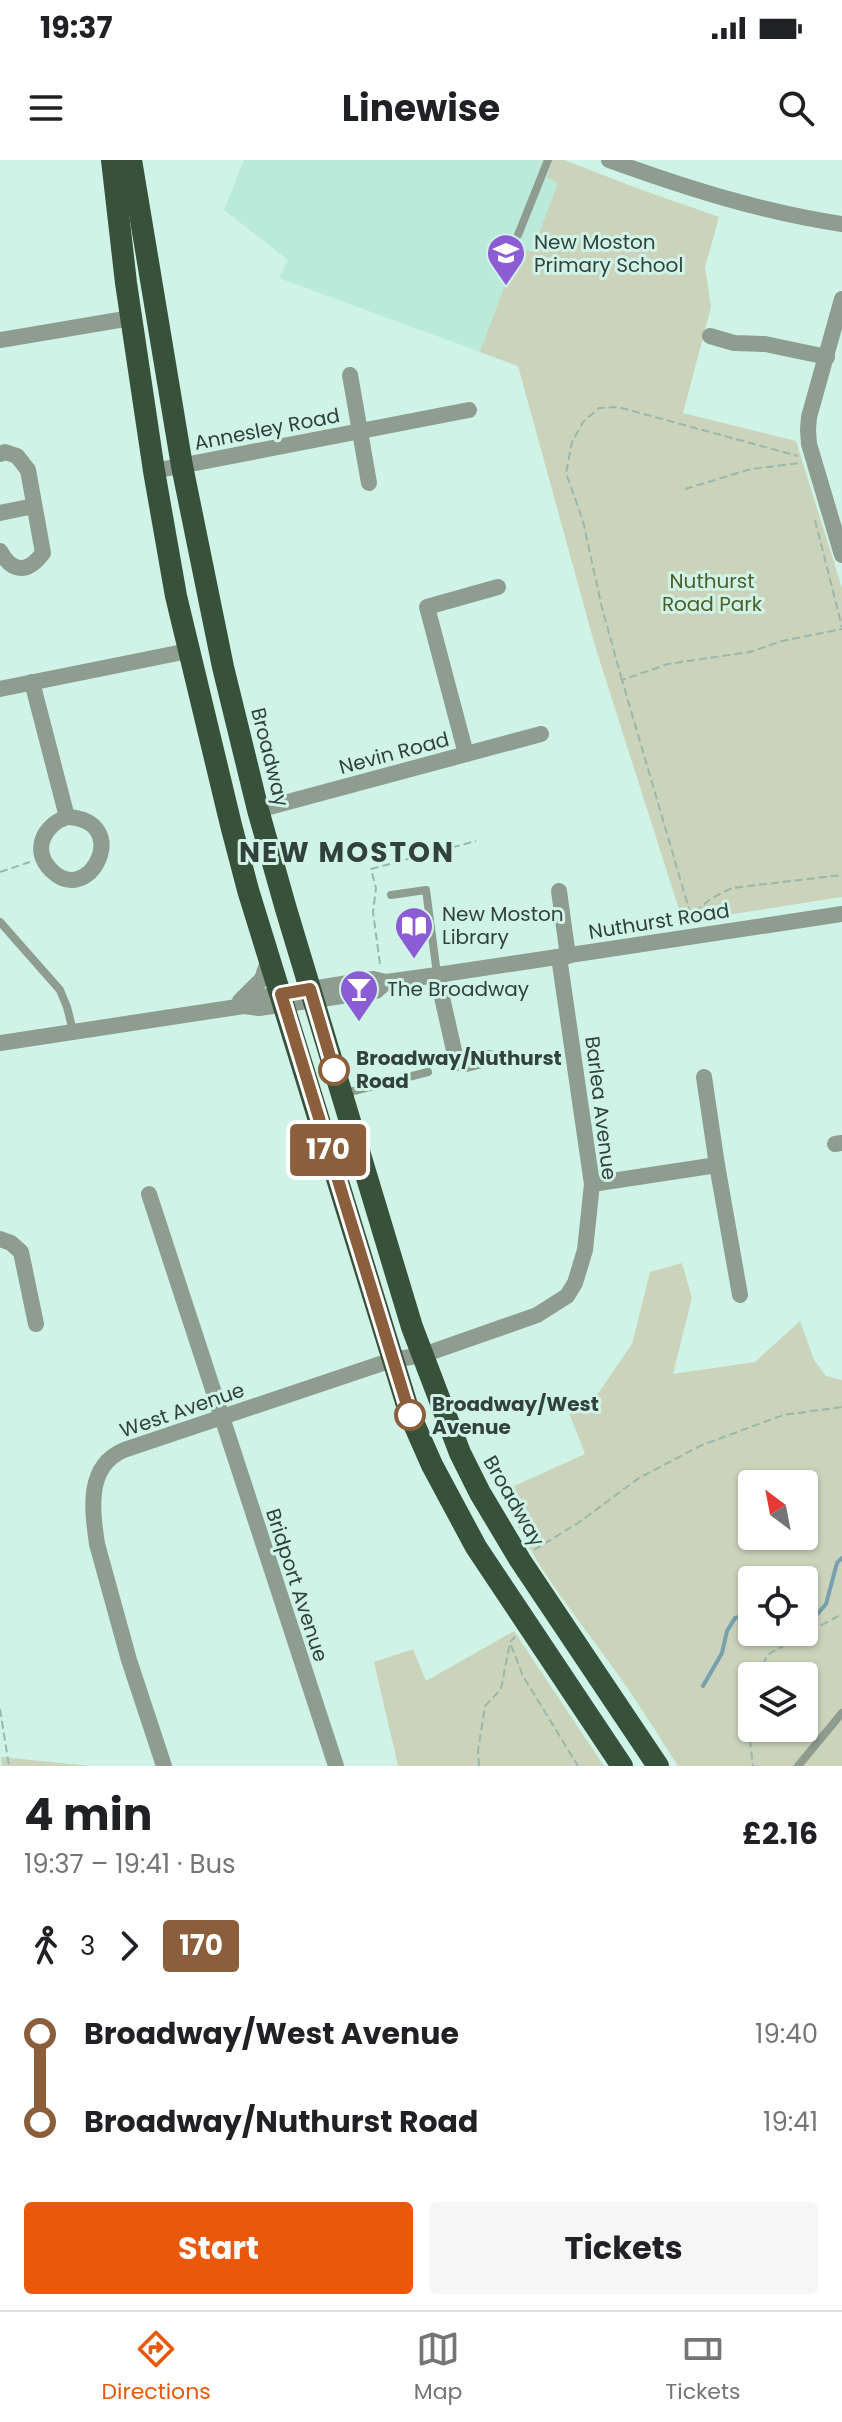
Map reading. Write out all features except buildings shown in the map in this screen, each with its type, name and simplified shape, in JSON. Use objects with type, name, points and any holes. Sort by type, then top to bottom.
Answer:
[{"type":"highway","points":[[112,160],[154,471],[188,651],[234,838],[392,1360],[410,1415],[476,1547],[622,1766]]},
{"type":"highway","name":"Broadway","points":[[131,160],[182,466],[223,667],[258,810],[407,1309],[460,1453],[480,1493],[520,1560],[654,1765]]},
{"type":"street","points":[[609,160],[719,198],[842,224]]},
{"type":"street","points":[[842,299],[808,430],[809,444],[842,555]]},
{"type":"street","points":[[0,340],[131,318]]},
{"type":"street","points":[[710,336],[732,350],[765,344],[827,357]]},
{"type":"street","name":"Annesley Road","points":[[350,375],[369,483]]},
{"type":"street","name":"Annesley Road","points":[[154,471],[469,410]]},
{"type":"street","points":[[0,454],[5,452],[17,456],[28,470],[43,553],[34,565],[20,568],[7,563],[0,551]]},
{"type":"street","points":[[0,513],[34,506]]},
{"type":"street","points":[[466,754],[427,607],[498,587]]},
{"type":"street","points":[[0,689],[188,651]]},
{"type":"street","points":[[32,682],[67,817]]},
{"type":"street","name":"Nevin Road","points":[[258,810],[541,734]]},
{"type":"street","points":[[67,817],[84,820],[94,827],[101,838],[102,851],[98,863],[83,876],[66,878],[53,872],[43,858],[41,844],[48,829],[56,821],[67,817]]},
{"type":"street","name":"Barlea Avenue","points":[[392,1360],[423,1355],[537,1315],[567,1296],[581,1267],[592,1184],[559,891]]},
{"type":"street","name":"Nuthurst Road","points":[[0,1043],[236,1007],[259,1008],[282,999],[373,979],[386,982],[437,975],[842,914]]},
{"type":"street","points":[[236,1007],[262,979],[269,957]]},
{"type":"street","points":[[437,975],[459,1063],[489,1058]]},
{"type":"street","points":[[704,1077],[740,1295]]},
{"type":"street","points":[[592,1184],[717,1165]]},
{"type":"street","name":"Bridport Avenue","points":[[149,1194],[336,1766]]},
{"type":"street","points":[[0,1239],[21,1252],[36,1324]]},
{"type":"street","name":"West Avenue","points":[[164,1766],[129,1660],[97,1544],[95,1510],[100,1468],[113,1454],[392,1360]]},
{"type":"lane","points":[[518,235],[548,160]]},
{"type":"lane","points":[[391,895],[426,890],[437,975]]},
{"type":"lane","points":[[0,922],[60,990],[73,1031]]},
{"type":"lane","points":[[341,1094],[428,1072]]},
{"type":"lane","points":[[798,1766],[842,1713]]},
{"type":"path","points":[[685,489],[751,469],[800,463],[798,456],[618,407],[599,408],[583,422],[572,442],[566,473],[583,521],[622,680],[689,909],[693,913]]},
{"type":"path","points":[[622,680],[668,664],[750,652],[782,641],[842,628],[815,522]]},
{"type":"path","points":[[0,872],[43,858]]},
{"type":"path","points":[[686,924],[684,916],[690,919],[712,898],[732,888],[842,875]]},
{"type":"path","points":[[520,1560],[578,1523],[639,1478],[702,1445],[783,1415],[842,1407]]},
{"type":"path","points":[[764,1662],[767,1655],[842,1614]]},
{"type":"path","points":[[479,1766],[478,1751],[485,1706],[501,1689],[510,1642],[529,1627]]},
{"type":"path","points":[[510,1642],[523,1676],[578,1766]]},
{"type":"path","points":[[0,1709],[9,1766]]},
{"type":"path","points":[[750,1742],[753,1766]]},
{"type":"shaded area","name":"New Moston Primary School","points":[[244,160],[564,160],[719,217],[705,267],[711,307],[518,366],[279,278],[288,260],[224,210]]},
{"type":"green space","name":"Nuthurst Road Park","points":[[553,160],[564,160],[719,217],[705,267],[711,307],[683,413],[796,441],[842,588],[842,897],[683,922],[595,646],[518,366],[480,352],[517,253],[521,254],[523,249],[532,252],[558,183],[547,178]]},
{"type":"green space","points":[[682,1263],[692,1298],[673,1374],[755,1362],[800,1321],[814,1360],[826,1376],[842,1380],[842,1766],[678,1766],[535,1558],[512,1514],[503,1491],[585,1454],[569,1413],[599,1392],[632,1344],[650,1272]]},
{"type":"green space","points":[[514,1631],[604,1766],[398,1766],[374,1662],[413,1649],[426,1681]]},
{"type":"green space","points":[[1,1757],[91,1766],[2,1766]]},
{"type":"waterway","points":[[818,1613],[826,1604],[837,1563],[842,1558]]},
{"type":"waterway","points":[[703,1686],[722,1653],[727,1631],[738,1617]]},
{"type":"bus line","name":"170","points":[[334,1070],[310,989],[281,994],[410,1415]]},
{"type":"place","name":"New Moston Primary School","points":[[506,287]]},
{"type":"place","name":"New Moston Library","points":[[414,960]]},
{"type":"place","name":"The Broadway","points":[[359,1023]]},
{"type":"place","name":"Broadway/Nuthurst Road","points":[[334,1070]]},
{"type":"place","name":"Broadway/West Avenue","points":[[410,1415]]},
{"type":"district","name":"NEW MOSTON","points":[[347,852]]}]
